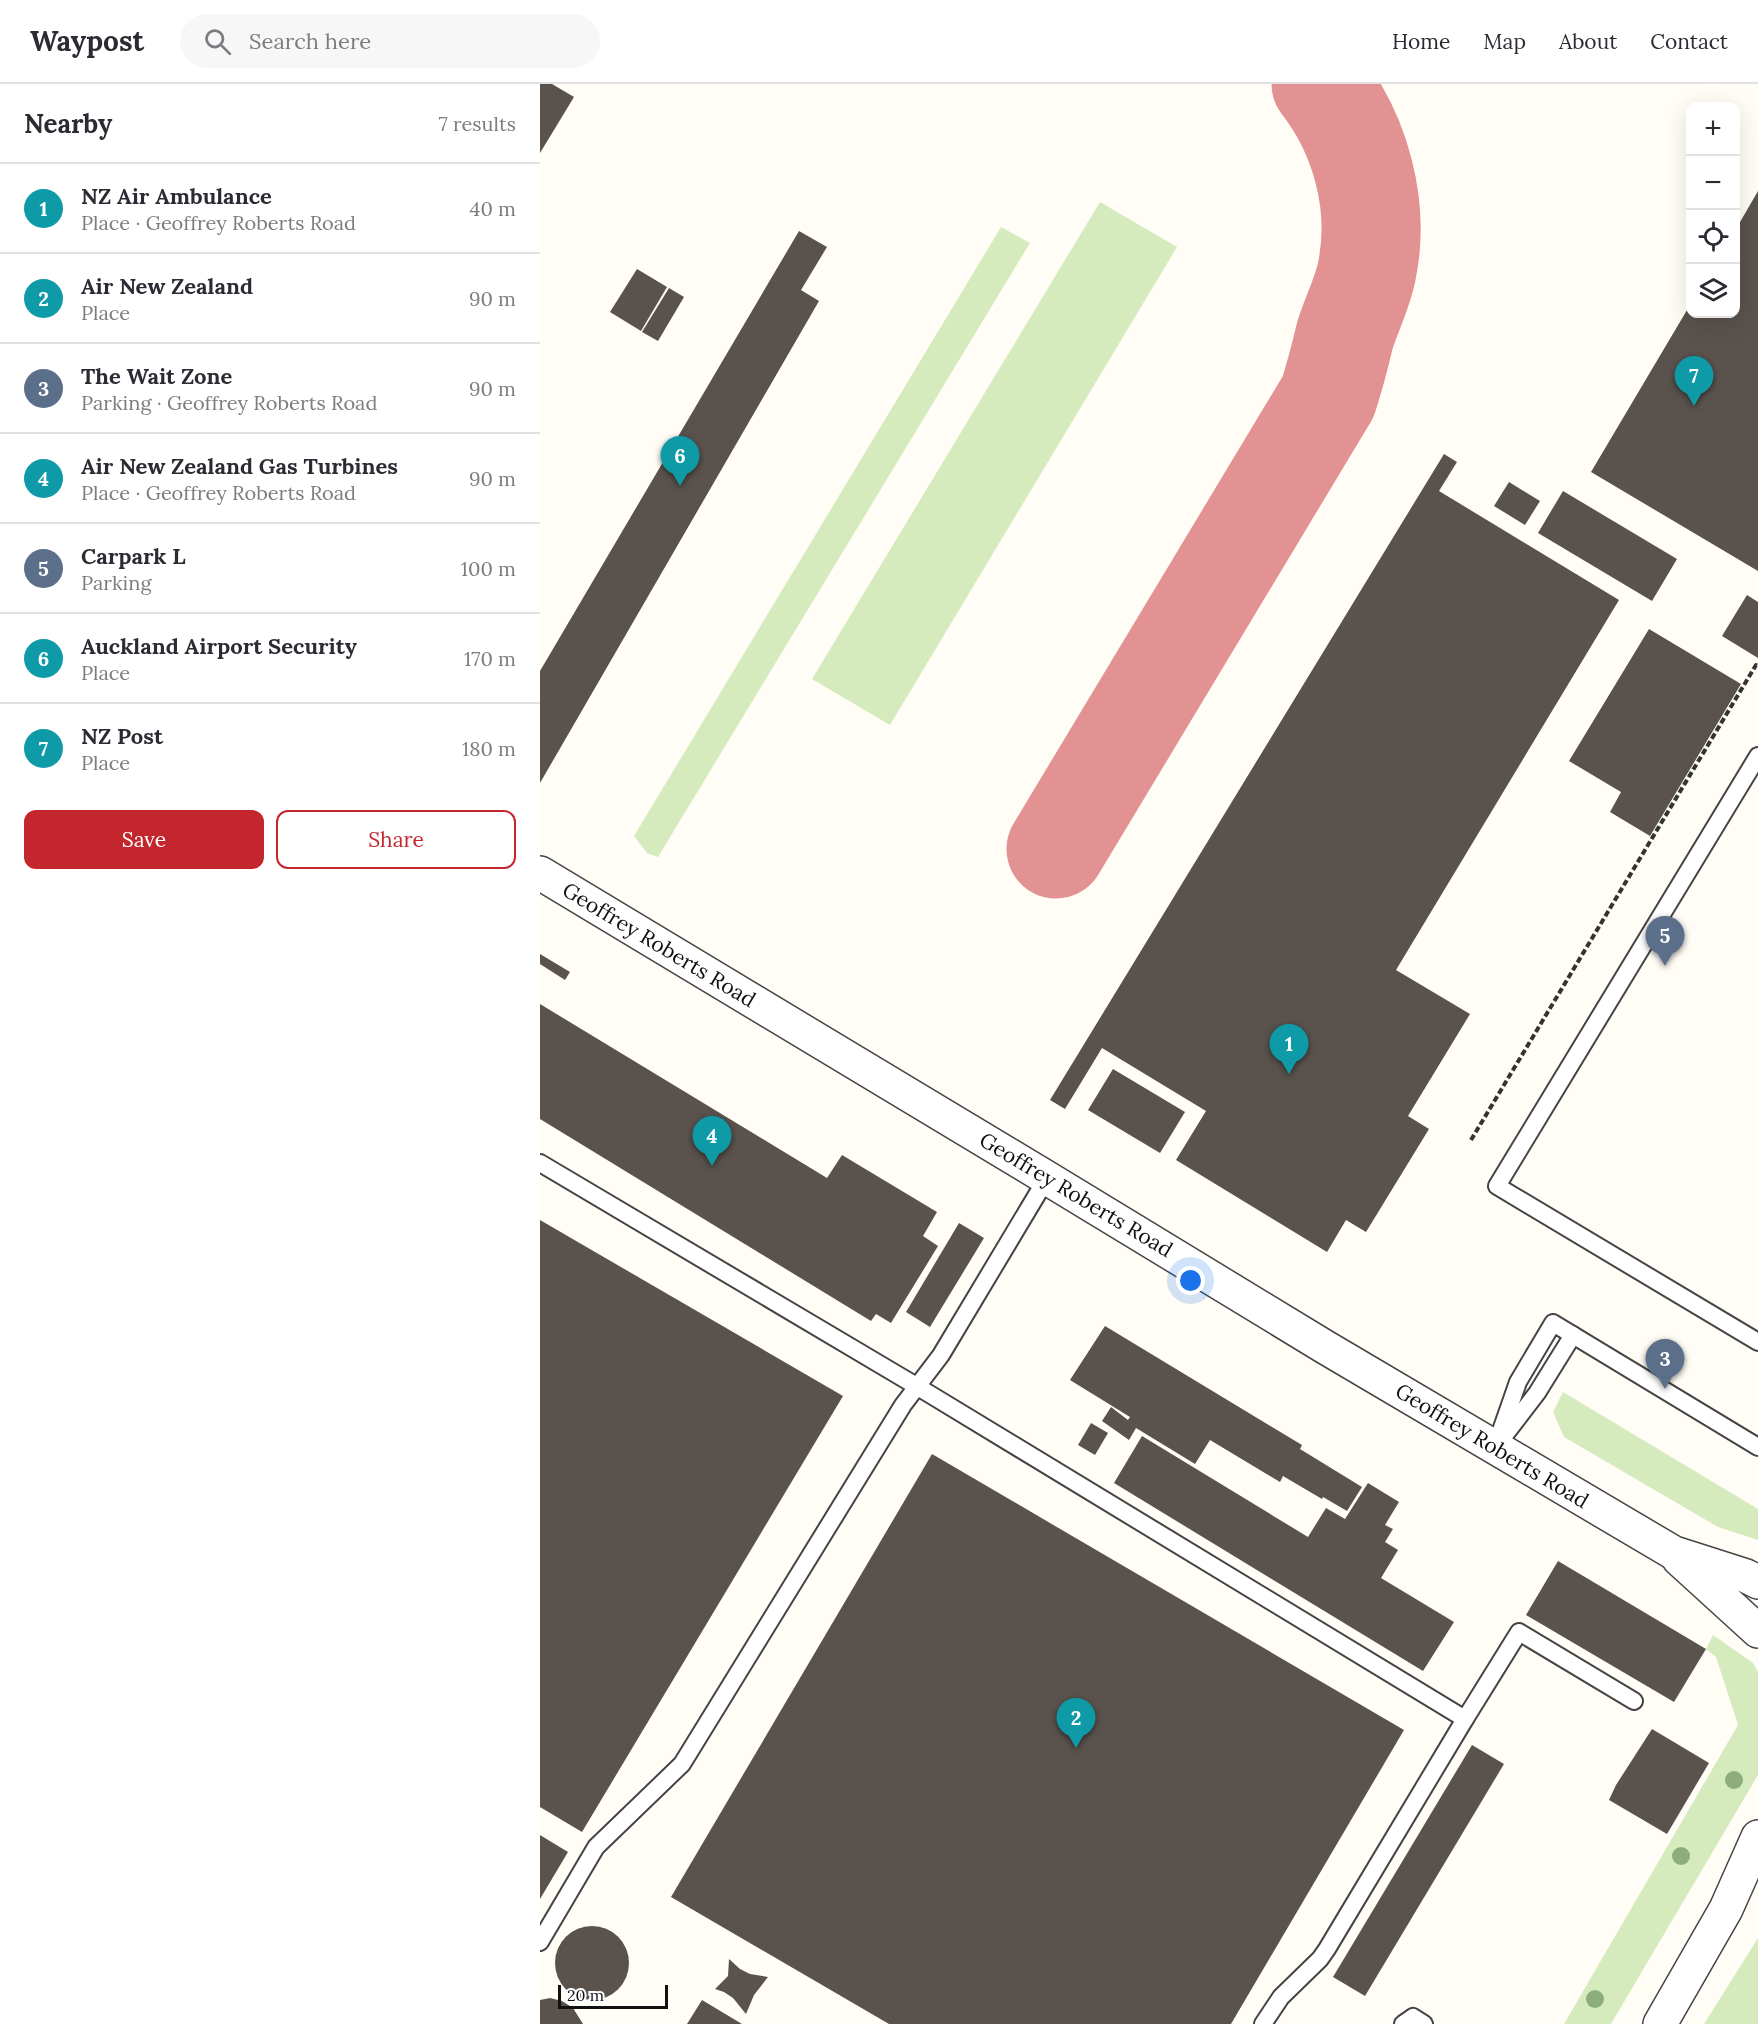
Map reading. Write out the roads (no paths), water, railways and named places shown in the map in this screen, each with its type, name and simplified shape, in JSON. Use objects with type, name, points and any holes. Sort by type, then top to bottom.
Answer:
[{"type":"street","name":"Geoffrey Roberts Road","points":[[540,873],[1495,1448],[1674,1553],[1758,1631]]},
{"type":"street","name":"Geoffrey Roberts Road","points":[[1674,1553],[1758,1582]]},
{"type":"street","points":[[1660,2024],[1726,1909],[1758,1837]]},
{"type":"street","points":[[1726,1909],[1758,1872]]},
{"type":"lane","points":[[1758,756],[1497,1186],[1758,1342]]},
{"type":"lane","points":[[540,1163],[918,1387],[1464,1719]]},
{"type":"lane","points":[[540,1942],[596,1847],[682,1764],[903,1405],[940,1355],[1047,1178]]},
{"type":"lane","points":[[1495,1448],[1518,1382],[1553,1323],[1758,1447]]},
{"type":"lane","points":[[1495,1448],[1537,1393],[1573,1335]]},
{"type":"lane","points":[[1263,2024],[1281,1997],[1320,1959],[1327,1949],[1464,1719],[1519,1632],[1634,1701]]},
{"type":"lane","points":[[1403,2024],[1413,2017],[1424,2024]]},
{"type":"place","name":"NZ Post","points":[[1694,406]]},
{"type":"place","name":"Auckland Airport Security","points":[[680,486]]},
{"type":"place","name":"Carpark L","points":[[1665,966]]},
{"type":"place","name":"NZ Air Ambulance","points":[[1289,1074]]},
{"type":"place","name":"Air New Zealand Gas Turbines","points":[[712,1166]]},
{"type":"place","name":"The Wait Zone","points":[[1665,1389]]},
{"type":"place","name":"Air New Zealand","points":[[1076,1748]]}]
